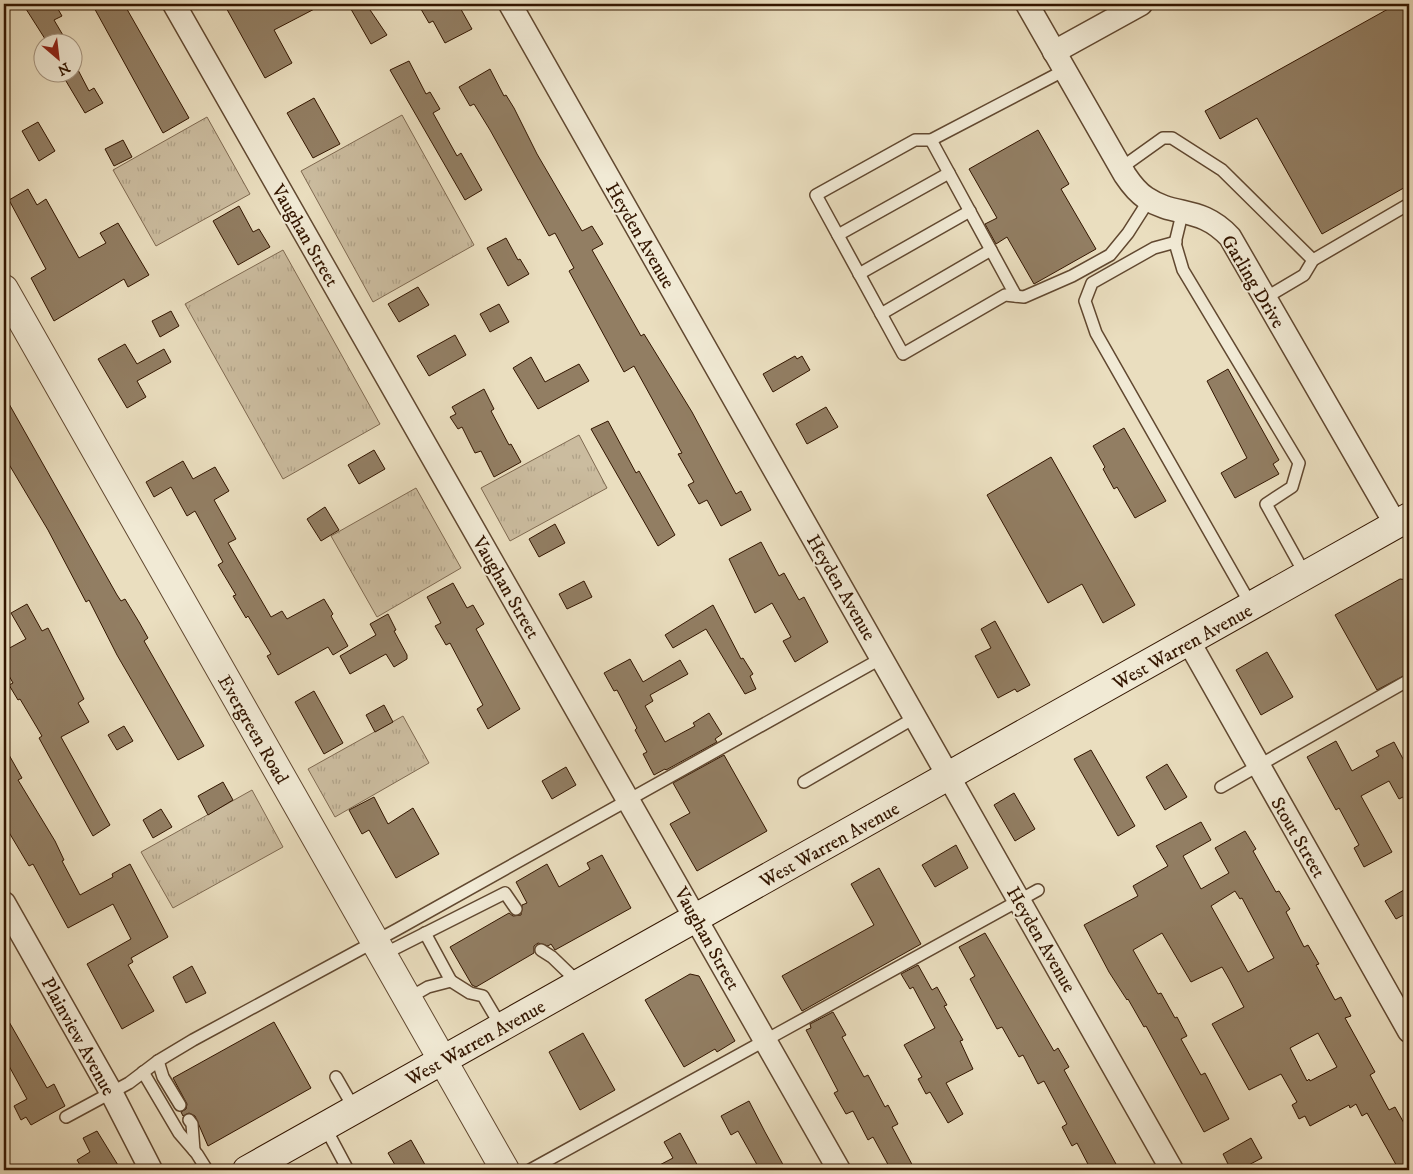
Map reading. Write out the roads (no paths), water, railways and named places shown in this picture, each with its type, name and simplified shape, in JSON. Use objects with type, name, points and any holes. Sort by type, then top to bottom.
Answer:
[{"type":"main road","name":"Evergreen Road","points":[[4,288],[505,1170]]},
{"type":"main road","name":"West Warren Avenue","points":[[247,1170],[1403,521]]},
{"type":"street","name":"Vaughan Street","points":[[174,4],[839,1170]]},
{"type":"street","name":"Heyden Avenue","points":[[510,4],[950,777],[1028,894],[1172,1170]]},
{"type":"street","name":"Garling Drive","points":[[1027,4],[1134,188],[1149,200],[1207,218],[1225,232],[1403,521]]},
{"type":"street","points":[[1060,61],[1142,4]]},
{"type":"street","name":"Stout Street","points":[[1189,642],[1409,1031]]},
{"type":"street","name":"Plainview Avenue","points":[[4,903],[111,1092],[151,1170]]},
{"type":"lane","points":[[1060,61],[931,140],[915,140],[816,195],[903,354],[1011,295],[1024,297],[1072,276],[1110,255],[1149,200]]},
{"type":"lane","points":[[1121,168],[1162,138],[1172,138],[1222,170],[1313,260]]},
{"type":"lane","points":[[931,140],[991,250],[1011,295]]},
{"type":"lane","points":[[838,235],[949,173]]},
{"type":"lane","points":[[1265,298],[1304,275],[1313,260],[1409,206]]},
{"type":"lane","points":[[1183,210],[1176,242],[1183,270],[1299,463],[1292,487],[1266,504],[1306,576]]},
{"type":"lane","points":[[859,274],[970,211]]},
{"type":"lane","points":[[1176,242],[1154,248],[1092,283],[1085,301],[1096,332],[1118,373],[1252,607]]},
{"type":"lane","points":[[881,314],[991,250]]},
{"type":"lane","points":[[66,1118],[111,1092],[158,1061],[379,948],[629,801],[882,658]]},
{"type":"lane","points":[[1221,787],[1409,680]]},
{"type":"lane","points":[[804,782],[916,717]]},
{"type":"lane","points":[[379,948],[425,933],[506,893],[516,909]]},
{"type":"lane","points":[[530,1170],[1028,894]]},
{"type":"lane","points":[[425,933],[451,981],[470,993],[483,996],[502,1028]]},
{"type":"lane","points":[[541,950],[552,957],[580,984]]},
{"type":"lane","points":[[407,999],[428,987],[451,981]]},
{"type":"lane","points":[[158,1061],[163,1077],[180,1105]]},
{"type":"lane","points":[[143,1072],[179,1133],[194,1150],[207,1170]]},
{"type":"lane","points":[[336,1077],[355,1110]]},
{"type":"lane","points":[[189,1120],[192,1124],[194,1150]]},
{"type":"lane","points":[[325,1127],[348,1170]]}]
